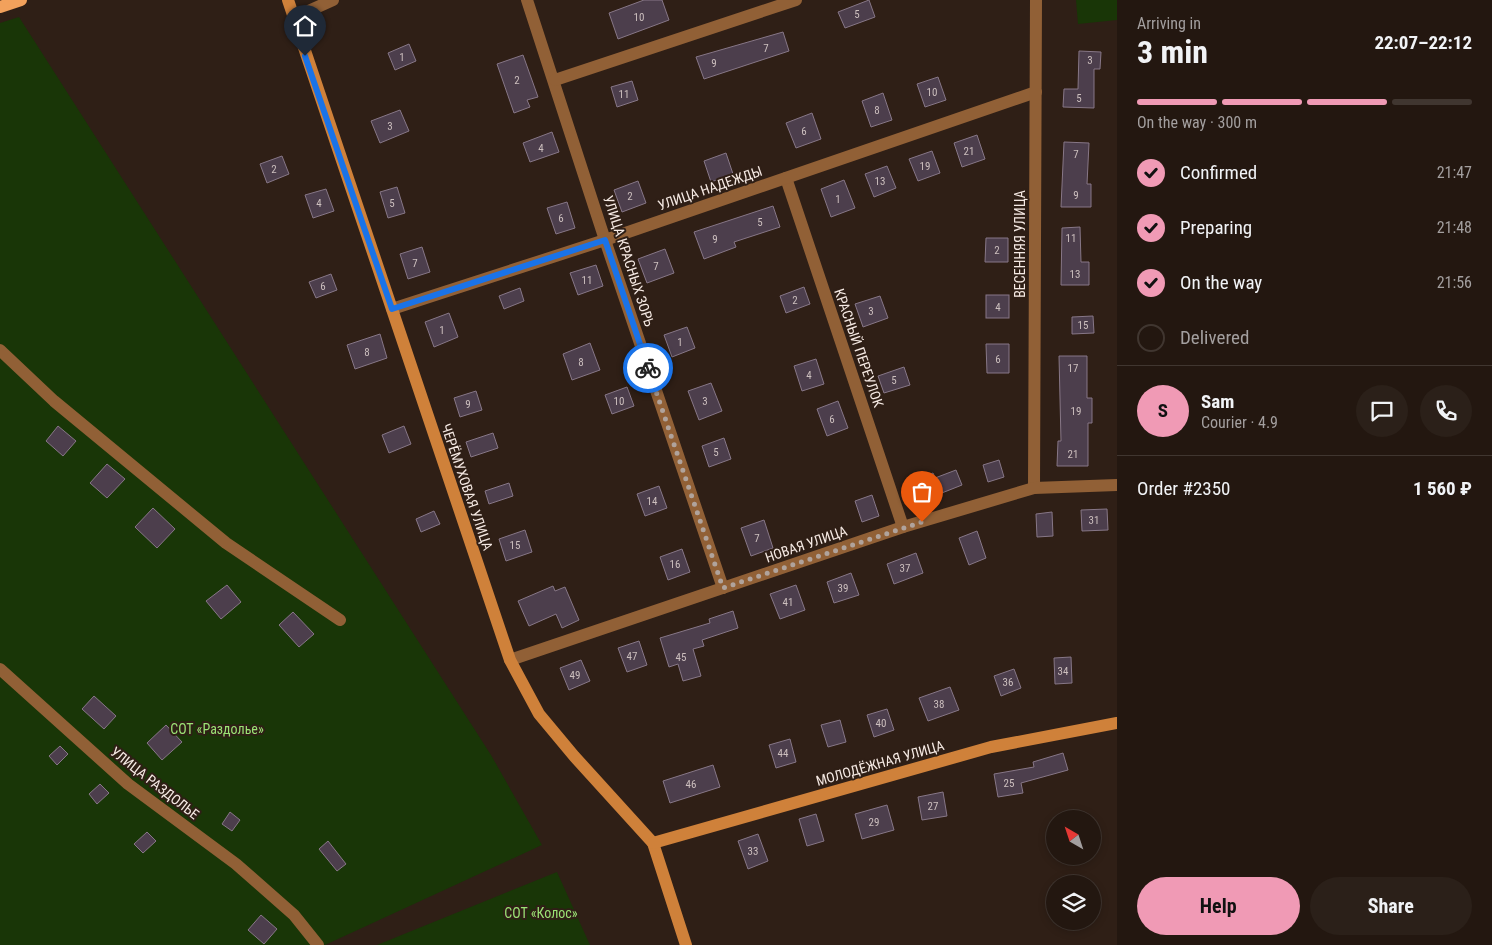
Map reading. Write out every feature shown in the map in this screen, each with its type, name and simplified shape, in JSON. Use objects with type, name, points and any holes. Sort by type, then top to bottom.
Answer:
[{"type":"main road","points":[[0,7],[21,0]]},
{"type":"street","name":"ЧЕРЁМУХОВАЯ УЛИЦА","points":[[288,0],[510,660],[540,714],[574,756],[653,843],[686,945]]},
{"type":"street","points":[[293,18],[333,0]]},
{"type":"street","name":"УЛИЦА КРАСНЫХ ЗОРЬ","points":[[527,0],[555,80],[605,240],[723,588]]},
{"type":"street","points":[[555,80],[796,0]]},
{"type":"street","name":"ВЕСЕННЯЯ УЛИЦА","points":[[1034,488],[1036,0]]},
{"type":"street","name":"УЛИЦА НАДЕЖДЫ","points":[[392,309],[605,240],[1036,92]]},
{"type":"street","name":"КРАСНЫЙ ПЕРЕУЛОК","points":[[786,178],[903,527]]},
{"type":"street","points":[[0,350],[54,401],[226,543],[340,620]]},
{"type":"street","name":"НОВАЯ УЛИЦА","points":[[510,660],[903,527],[1034,488],[1117,485]]},
{"type":"street","name":"УЛИЦА РАЗДОЛЬЕ","points":[[0,669],[128,784],[236,864],[294,915],[318,945]]},
{"type":"street","name":"МОЛОДЁЖНАЯ УЛИЦА","points":[[653,843],[991,747],[1117,723]]},
{"type":"green space","points":[[1076,0],[1117,0],[1117,20],[1078,24]]},
{"type":"green space","name":"СОТ «Раздолье»","points":[[19,17],[491,755],[542,845],[325,945],[0,945],[0,23]]},
{"type":"green space","name":"СОТ «Колос»","points":[[557,872],[590,945],[377,945]]},
{"type":"building","points":[[644,0],[662,0],[669,20],[618,39],[609,13]]},
{"type":"building","points":[[869,0],[875,17],[845,28],[838,12]]},
{"type":"building","points":[[783,32],[789,51],[704,79],[696,57]]},
{"type":"building","points":[[409,44],[416,61],[395,70],[388,53]]},
{"type":"building","points":[[1079,51],[1101,52],[1100,69],[1094,69],[1094,108],[1063,107],[1064,89],[1078,89]]},
{"type":"building","points":[[523,55],[538,97],[527,100],[530,107],[514,113],[497,64]]},
{"type":"building","points":[[938,77],[946,100],[925,107],[917,84]]},
{"type":"building","points":[[632,81],[638,100],[617,107],[611,87]]},
{"type":"building","points":[[883,93],[892,120],[871,127],[862,101]]},
{"type":"building","points":[[400,110],[409,131],[380,143],[371,121]]},
{"type":"building","points":[[812,113],[821,139],[796,148],[786,123]]},
{"type":"building","points":[[552,132],[559,152],[530,162],[523,143]]},
{"type":"building","points":[[977,135],[985,159],[962,167],[954,143]]},
{"type":"building","points":[[1064,142],[1089,143],[1087,184],[1091,184],[1091,207],[1061,207]]},
{"type":"building","points":[[932,151],[940,173],[918,181],[909,159]]},
{"type":"building","points":[[726,153],[733,174],[711,182],[704,161]]},
{"type":"building","points":[[282,156],[289,174],[267,183],[260,164]]},
{"type":"building","points":[[887,166],[896,188],[874,197],[865,174]]},
{"type":"building","points":[[844,180],[855,208],[831,217],[821,189]]},
{"type":"building","points":[[638,181],[646,203],[622,212],[614,190]]},
{"type":"building","points":[[397,187],[405,213],[388,218],[380,192]]},
{"type":"building","points":[[326,189],[334,211],[313,218],[305,195]]},
{"type":"building","points":[[567,202],[575,228],[556,234],[547,208]]},
{"type":"building","points":[[773,206],[780,227],[734,242],[736,247],[704,259],[694,232]]},
{"type":"building","points":[[1080,227],[1081,262],[1089,262],[1089,285],[1061,285],[1062,228]]},
{"type":"building","points":[[986,238],[1008,238],[1008,262],[985,262]]},
{"type":"building","points":[[422,247],[430,272],[408,279],[400,254]]},
{"type":"building","points":[[665,249],[674,273],[647,283],[638,259]]},
{"type":"building","points":[[596,265],[603,286],[578,295],[570,273]]},
{"type":"building","points":[[331,274],[337,290],[316,298],[309,282]]},
{"type":"building","points":[[804,287],[810,304],[786,313],[780,296]]},
{"type":"building","points":[[520,288],[524,301],[504,309],[499,296]]},
{"type":"building","points":[[986,295],[1009,295],[1009,318],[986,318]]},
{"type":"building","points":[[880,296],[888,318],[863,327],[855,304]]},
{"type":"building","points":[[449,313],[458,337],[434,347],[425,322]]},
{"type":"building","points":[[1093,316],[1094,333],[1072,334],[1072,317]]},
{"type":"building","points":[[687,327],[695,348],[672,357],[664,335]]},
{"type":"building","points":[[380,334],[387,358],[355,369],[347,345]]},
{"type":"building","points":[[590,343],[600,370],[572,380],[563,354]]},
{"type":"building","points":[[986,344],[1009,344],[1009,373],[987,373]]},
{"type":"building","points":[[1059,356],[1087,356],[1087,398],[1092,398],[1092,423],[1088,423],[1088,466],[1057,466],[1058,441],[1061,441]]},
{"type":"building","points":[[816,359],[824,384],[802,391],[794,366]]},
{"type":"building","points":[[904,367],[910,385],[884,393],[878,376]]},
{"type":"building","points":[[711,383],[722,411],[699,420],[688,391]]},
{"type":"building","points":[[627,387],[634,406],[612,414],[605,395]]},
{"type":"building","points":[[476,391],[482,410],[460,417],[454,398]]},
{"type":"building","points":[[838,401],[848,428],[827,436],[817,409]]},
{"type":"building","points":[[58,426],[76,441],[63,456],[46,441]]},
{"type":"building","points":[[404,426],[411,444],[389,453],[382,435]]},
{"type":"building","points":[[493,433],[498,448],[471,457],[466,442]]},
{"type":"building","points":[[724,438],[731,459],[709,467],[702,446]]},
{"type":"building","points":[[999,460],[1004,477],[988,482],[983,465]]},
{"type":"building","points":[[107,464],[125,479],[107,498],[90,483]]},
{"type":"building","points":[[956,470],[962,485],[919,502],[911,482],[933,473],[935,478]]},
{"type":"building","points":[[509,483],[513,496],[489,504],[485,491]]},
{"type":"building","points":[[659,486],[667,508],[645,516],[637,494]]},
{"type":"building","points":[[872,495],[879,516],[862,522],[855,501]]},
{"type":"building","points":[[153,508],[175,529],[157,548],[135,527]]},
{"type":"building","points":[[1107,509],[1108,530],[1082,531],[1081,510]]},
{"type":"building","points":[[434,511],[440,524],[421,532],[416,519]]},
{"type":"building","points":[[1052,512],[1053,536],[1037,537],[1036,514]]},
{"type":"building","points":[[764,520],[773,548],[751,556],[741,528]]},
{"type":"building","points":[[525,530],[532,552],[506,561],[499,539]]},
{"type":"building","points":[[977,531],[986,558],[969,565],[959,538]]},
{"type":"building","points":[[682,549],[690,572],[668,580],[660,557]]},
{"type":"building","points":[[916,553],[923,573],[894,584],[887,564]]},
{"type":"building","points":[[851,573],[859,595],[834,603],[827,582]]},
{"type":"building","points":[[227,585],[241,602],[221,619],[206,601]]},
{"type":"building","points":[[796,585],[805,610],[780,619],[770,594]]},
{"type":"building","points":[[553,586],[555,591],[565,587],[579,620],[562,628],[556,614],[529,626],[518,601]]},
{"type":"building","points":[[733,611],[738,628],[702,640],[704,646],[693,649],[701,676],[683,681],[678,664],[669,667],[660,638],[710,623],[709,619]]},
{"type":"building","points":[[293,612],[314,634],[299,647],[279,625]]},
{"type":"building","points":[[639,641],[647,665],[627,672],[618,648]]},
{"type":"building","points":[[1071,657],[1072,683],[1055,684],[1054,658]]},
{"type":"building","points":[[581,660],[590,681],[569,690],[560,668]]},
{"type":"building","points":[[1014,669],[1021,688],[1001,696],[994,676]]},
{"type":"building","points":[[950,687],[959,710],[928,721],[919,698]]},
{"type":"building","points":[[94,696],[116,716],[104,729],[82,709]]},
{"type":"building","points":[[887,709],[894,730],[874,737],[867,715]]},
{"type":"building","points":[[840,720],[846,742],[828,747],[821,725]]},
{"type":"building","points":[[166,725],[182,742],[162,760],[147,743]]},
{"type":"building","points":[[790,739],[796,762],[776,768],[769,745]]},
{"type":"building","points":[[60,746],[68,754],[57,765],[49,756]]},
{"type":"building","points":[[1063,753],[1068,770],[1021,783],[1023,793],[998,797],[994,774],[1034,767],[1033,762]]},
{"type":"building","points":[[713,765],[720,787],[670,803],[663,781]]},
{"type":"building","points":[[100,784],[109,793],[97,804],[89,794]]},
{"type":"building","points":[[943,792],[947,816],[922,820],[918,797]]},
{"type":"building","points":[[887,805],[894,830],[862,839],[855,814]]},
{"type":"building","points":[[230,812],[240,820],[232,831],[222,824]]},
{"type":"building","points":[[816,814],[824,841],[807,846],[799,819]]},
{"type":"building","points":[[147,832],[156,841],[143,853],[134,844]]},
{"type":"building","points":[[758,834],[768,861],[748,869],[738,841]]},
{"type":"building","points":[[328,841],[346,864],[337,871],[319,849]]},
{"type":"building","points":[[261,915],[277,929],[264,944],[248,930]]},
{"type":"way so far","points":[[648,368],[723,588],[922,522]]},
{"type":"route","points":[[305,56],[392,309],[605,240],[648,368]]}]
